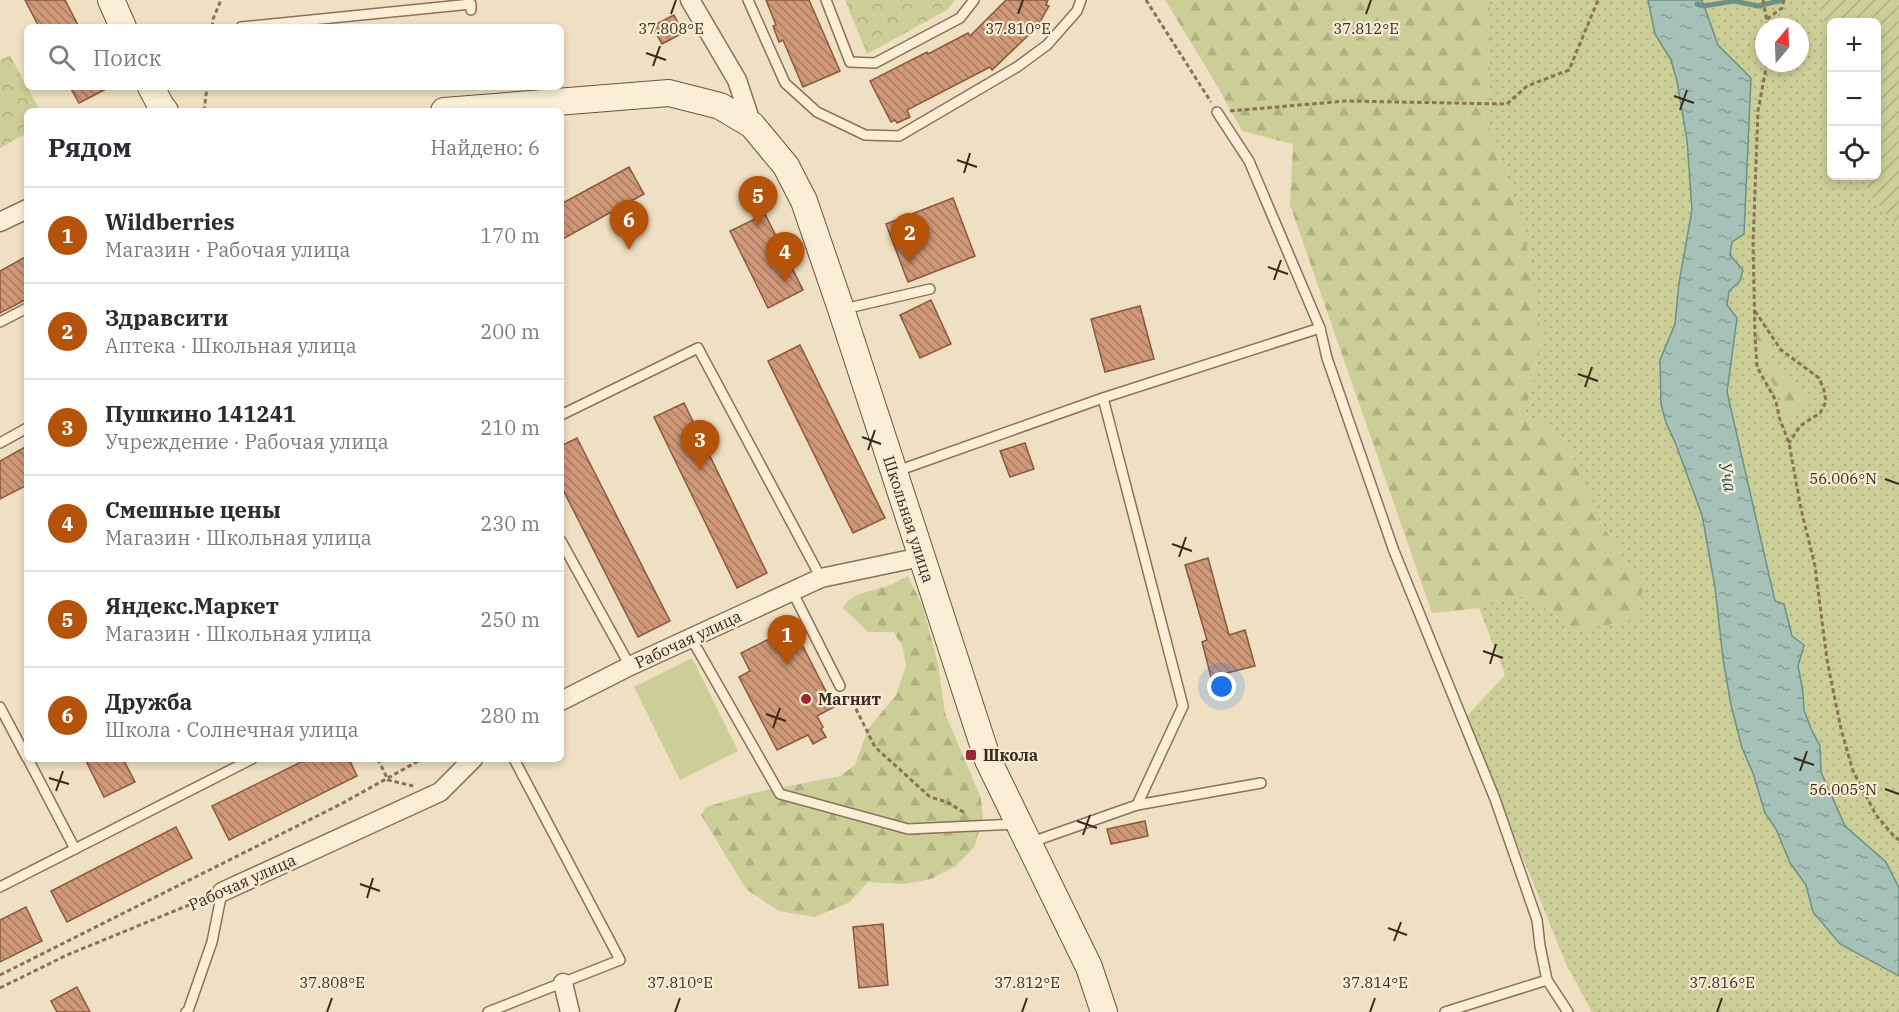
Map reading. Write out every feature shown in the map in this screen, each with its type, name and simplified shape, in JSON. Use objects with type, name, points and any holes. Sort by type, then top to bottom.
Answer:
[{"type":"street","points":[[111,0],[122,24]]},
{"type":"street","name":"Школьная улица","points":[[690,0],[737,80],[752,125],[786,166],[804,201],[988,760],[1089,968],[1104,1012]]},
{"type":"street","points":[[153,90],[163,108]]},
{"type":"street","points":[[482,108],[669,93],[720,106],[752,125]]},
{"type":"street","points":[[0,222],[24,210]]},
{"type":"street","name":"Рабочая улица","points":[[564,699],[630,666],[821,578],[921,557]]},
{"type":"street","name":"Рабочая улица","points":[[222,892],[440,792],[470,762]]},
{"type":"street","points":[[563,983],[570,1012]]},
{"type":"lane","points":[[747,0],[785,83],[817,112],[865,135],[899,136],[1017,67],[1047,45],[1077,11],[1081,0]]},
{"type":"lane","points":[[826,0],[850,62],[875,63],[960,18],[974,0]]},
{"type":"lane","points":[[271,24],[471,4],[471,10]]},
{"type":"lane","points":[[1217,112],[1249,161],[1320,328],[1327,358],[1394,551],[1494,799],[1537,920],[1547,980],[1568,1012]]},
{"type":"lane","points":[[841,309],[930,289]]},
{"type":"lane","points":[[0,322],[24,310]]},
{"type":"lane","points":[[895,472],[1103,398],[1320,328]]},
{"type":"lane","points":[[564,414],[698,348],[821,578]]},
{"type":"lane","points":[[1103,398],[1183,706],[1137,805]]},
{"type":"lane","points":[[0,442],[24,430]]},
{"type":"lane","points":[[564,546],[630,666]]},
{"type":"lane","points":[[792,591],[840,686]]},
{"type":"lane","points":[[691,638],[780,794],[908,829],[984,825],[1024,834],[1137,805],[1261,783]]},
{"type":"lane","points":[[0,707],[24,752]]},
{"type":"lane","points":[[29,762],[75,849]]},
{"type":"lane","points":[[0,887],[246,762]]},
{"type":"lane","points":[[488,1012],[620,960],[516,762]]},
{"type":"lane","points":[[186,1012],[212,942],[222,892]]},
{"type":"lane","points":[[1445,1012],[1547,980]]},
{"type":"path","points":[[212,24],[221,0]]},
{"type":"path","points":[[1146,0],[1217,112],[1346,101],[1507,104],[1527,86],[1569,70],[1598,0]]},
{"type":"path","points":[[1764,0],[1767,18]]},
{"type":"path","points":[[1768,18],[1782,8],[1784,0]]},
{"type":"path","points":[[1765,72],[1758,111],[1754,243],[1758,367],[1776,401],[1779,417],[1790,443],[1800,509],[1815,566],[1827,660],[1841,729],[1853,771],[1876,815],[1899,840]]},
{"type":"path","points":[[204,108],[207,90]]},
{"type":"path","points":[[1755,311],[1781,350],[1819,378],[1824,390],[1826,402],[1820,413],[1800,426],[1790,443]]},
{"type":"path","points":[[840,686],[855,707],[875,747],[930,797],[947,802],[984,825]]},
{"type":"path","points":[[379,762],[388,780],[440,792]]},
{"type":"path","points":[[0,975],[341,804],[417,762]]},
{"type":"path","name":"Рабочая улица","points":[[0,988],[67,955],[222,892]]},
{"type":"green space","points":[[845,0],[955,0],[947,10],[867,54]]},
{"type":"green space","points":[[1165,0],[1490,0],[1489,127],[1525,233],[1542,342],[1525,413],[1568,442],[1595,514],[1643,587],[1636,619],[1576,631],[1527,595],[1479,608],[1432,613],[1290,205],[1293,144],[1242,131]]},
{"type":"green space","points":[[1490,0],[1819,0],[1827,31],[1827,180],[1865,180],[1868,192],[1899,230],[1899,1012],[1592,1012],[1566,964],[1466,717],[1505,675],[1479,608],[1527,595],[1576,631],[1643,587],[1595,514],[1568,442],[1525,413],[1542,342],[1525,233],[1489,127]]},
{"type":"green space","points":[[1819,0],[1899,0],[1899,230],[1868,192],[1865,180],[1881,180],[1881,18],[1827,18],[1827,31]]},
{"type":"green space","points":[[10,55],[24,81],[24,90],[29,90],[38,108],[24,108],[24,135],[0,148],[0,60]]},
{"type":"green space","points":[[1760,329],[1773,336],[1769,351],[1757,367],[1748,349]]},
{"type":"green space","points":[[1768,364],[1797,384],[1812,400],[1787,422],[1781,415],[1784,401],[1766,373]]},
{"type":"green space","points":[[908,576],[923,607],[938,664],[945,713],[981,798],[983,817],[975,846],[956,866],[931,879],[904,884],[868,882],[850,902],[815,917],[779,911],[746,889],[701,815],[706,807],[753,793],[840,776],[855,765],[868,729],[896,695],[906,666],[903,648],[894,632],[868,632],[843,608],[847,602],[858,595]]},
{"type":"green space","points":[[692,658],[738,751],[680,780],[634,687]]},
{"type":"water","name":"Уча","points":[[1648,0],[1702,0],[1718,45],[1751,78],[1744,234],[1732,242],[1730,255],[1743,270],[1740,281],[1729,291],[1727,305],[1737,318],[1727,392],[1775,601],[1784,604],[1792,636],[1804,645],[1798,666],[1804,710],[1820,746],[1821,772],[1845,826],[1886,862],[1899,888],[1899,976],[1840,944],[1813,912],[1806,885],[1790,863],[1776,829],[1765,813],[1753,773],[1742,748],[1723,659],[1715,587],[1702,515],[1666,423],[1661,404],[1660,360],[1675,324],[1679,283],[1692,210],[1687,140],[1677,81],[1671,60],[1655,34]]},
{"type":"building","points":[[25,0],[65,0],[77,24],[37,24]]},
{"type":"building","points":[[766,0],[809,0],[840,71],[803,87],[783,40],[779,42],[773,26],[776,25]]},
{"type":"building","points":[[1006,0],[1048,0],[1046,5],[1049,6],[1037,27],[992,70],[990,67],[907,110],[910,117],[897,123],[895,120],[891,122],[870,81],[968,33],[970,36]]},
{"type":"building","points":[[674,15],[683,33],[662,44],[652,26]]},
{"type":"building","points":[[72,90],[104,90],[79,103]]},
{"type":"building","points":[[629,167],[644,194],[564,238],[564,202]]},
{"type":"building","points":[[953,198],[975,256],[908,282],[886,224]]},
{"type":"building","points":[[765,214],[803,290],[768,308],[730,231]]},
{"type":"building","points":[[24,258],[24,301],[0,313],[0,271]]},
{"type":"building","points":[[931,300],[951,344],[920,358],[900,315]]},
{"type":"building","points":[[1140,306],[1154,359],[1105,372],[1091,319]]},
{"type":"building","points":[[800,345],[885,518],[853,533],[768,361]]},
{"type":"building","points":[[684,403],[767,573],[737,588],[654,417]]},
{"type":"building","points":[[577,438],[670,621],[638,637],[564,492],[564,444]]},
{"type":"building","points":[[1025,443],[1034,469],[1010,477],[1000,451]]},
{"type":"building","points":[[24,448],[24,487],[0,499],[0,461]]},
{"type":"building","points":[[1208,558],[1229,635],[1245,630],[1255,666],[1211,677],[1202,642],[1207,640],[1185,565]]},
{"type":"building","points":[[793,627],[834,707],[817,716],[826,737],[813,744],[808,735],[777,750],[739,677],[750,671],[741,653]]},
{"type":"building","points":[[86,762],[125,762],[135,782],[104,797]]},
{"type":"building","points":[[301,762],[350,762],[357,776],[229,840],[212,806]]},
{"type":"building","points":[[1145,821],[1148,836],[1111,844],[1107,829]]},
{"type":"building","points":[[176,827],[192,858],[67,922],[51,891]]},
{"type":"building","points":[[26,907],[42,941],[0,962],[0,920]]},
{"type":"building","points":[[883,924],[888,985],[859,988],[853,927]]},
{"type":"building","points":[[77,987],[90,1012],[57,1012],[51,1001]]},
{"type":"waterway","points":[[1697,4],[1704,6],[1734,1],[1758,6],[1783,0]]},
{"type":"place","name":"Яндекс.Маркет","points":[[758,226]]},
{"type":"place","name":"Дружба","points":[[629,250]]},
{"type":"place","name":"Здравсити","points":[[910,263]]},
{"type":"place","name":"Смешные цены","points":[[785,282]]},
{"type":"place","name":"Пушкино 141241","points":[[700,470]]},
{"type":"place","name":"Wildberries","points":[[787,665]]},
{"type":"place","name":"Магнит","points":[[806,699]]},
{"type":"place","name":"Школа","points":[[971,755]]}]
